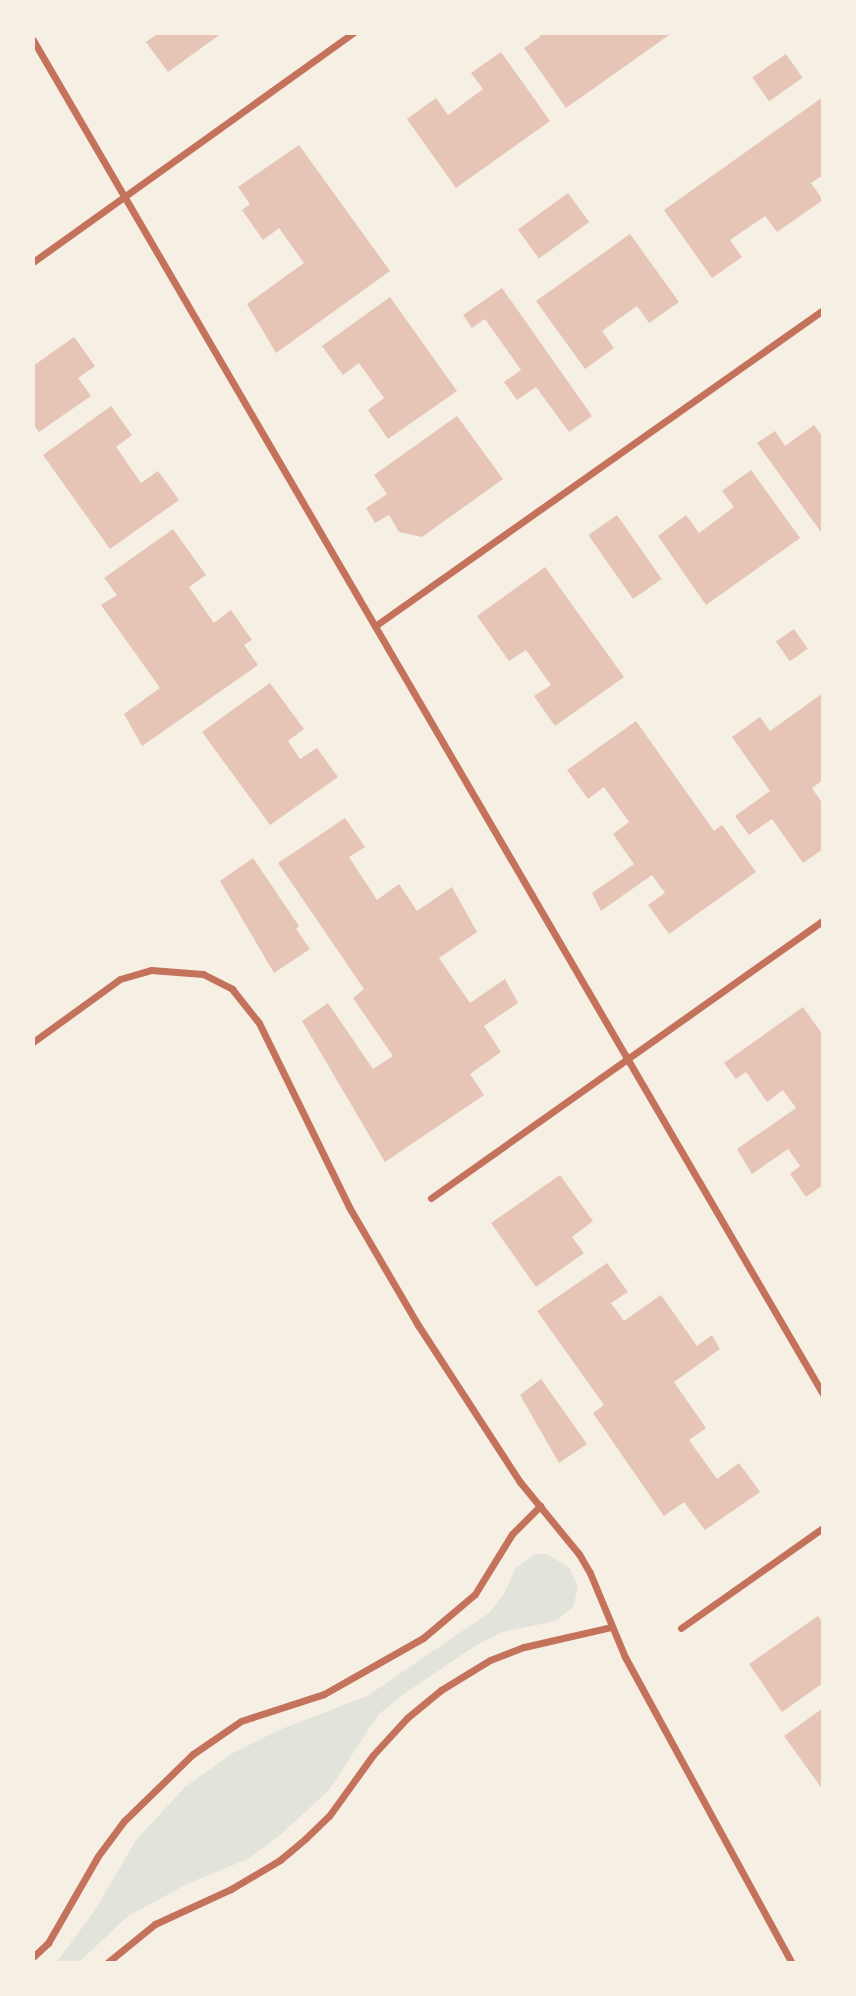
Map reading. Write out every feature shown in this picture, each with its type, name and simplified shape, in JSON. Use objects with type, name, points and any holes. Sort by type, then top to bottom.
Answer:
[{"type":"street","points":[[33,262],[353,33]]},
{"type":"street","points":[[33,40],[823,1394]]},
{"type":"street","points":[[375,626],[823,310]]},
{"type":"street","points":[[431,1198],[823,920]]},
{"type":"street","points":[[33,1042],[120,979],[151,970],[203,974],[232,989],[259,1023],[349,1207],[418,1325],[520,1482],[579,1554],[600,1593],[611,1627],[792,1963]]},
{"type":"street","points":[[33,1957],[48,1943],[98,1856],[124,1821],[194,1754],[241,1721],[324,1694],[423,1638],[475,1594],[512,1534],[540,1506]]},
{"type":"street","points":[[681,1628],[823,1528]]},
{"type":"street","points":[[107,1963],[155,1924],[231,1889],[280,1860],[306,1839],[329,1816],[373,1755],[407,1718],[441,1690],[490,1660],[524,1647],[611,1627]]},
{"type":"shaded area","points":[[536,1554],[546,1554],[569,1567],[578,1587],[573,1607],[556,1621],[502,1632],[475,1646],[401,1696],[378,1715],[329,1790],[279,1836],[248,1859],[189,1883],[128,1916],[78,1963],[56,1963],[95,1910],[136,1840],[185,1787],[231,1754],[279,1730],[367,1696],[489,1613],[504,1594],[516,1567]]},
{"type":"building","points":[[159,33],[222,33],[168,72],[146,42]]},
{"type":"building","points":[[538,33],[672,33],[566,108],[524,48],[541,36]]},
{"type":"building","points":[[501,52],[550,121],[456,188],[407,119],[436,98],[448,115],[483,89],[471,73]]},
{"type":"building","points":[[786,54],[803,78],[769,101],[752,78]]},
{"type":"building","points":[[823,97],[823,175],[811,183],[823,200],[777,232],[765,216],[730,240],[742,257],[712,278],[664,210]]},
{"type":"building","points":[[299,145],[390,271],[276,353],[247,304],[304,263],[279,228],[263,240],[242,210],[250,204],[238,187]]},
{"type":"building","points":[[568,193],[589,222],[539,259],[518,229]]},
{"type":"building","points":[[630,234],[679,302],[649,323],[637,306],[602,331],[614,348],[585,369],[536,301]]},
{"type":"building","points":[[502,288],[592,416],[569,432],[536,387],[517,400],[504,382],[521,370],[485,319],[472,328],[463,315]]},
{"type":"building","points":[[390,297],[457,391],[388,439],[368,410],[384,398],[359,363],[343,375],[322,346]]},
{"type":"building","points":[[74,337],[95,366],[78,378],[91,396],[39,432],[33,424],[33,366]]},
{"type":"building","points":[[111,406],[132,435],[116,447],[141,483],[158,471],[179,500],[110,549],[43,455]]},
{"type":"building","points":[[457,416],[503,479],[422,537],[399,532],[389,515],[375,523],[366,508],[387,494],[374,475]]},
{"type":"building","points":[[814,425],[823,437],[823,535],[757,443],[775,431],[785,446]]},
{"type":"building","points":[[751,470],[800,538],[706,605],[658,536],[686,515],[699,533],[734,507],[722,491]]},
{"type":"building","points":[[617,515],[662,579],[633,599],[588,535]]},
{"type":"building","points":[[173,529],[206,575],[189,587],[214,623],[231,610],[252,640],[244,645],[258,665],[142,746],[124,714],[160,688],[101,605],[117,595],[104,578]]},
{"type":"building","points":[[545,567],[624,677],[555,726],[534,696],[551,685],[526,650],[509,661],[477,616]]},
{"type":"building","points":[[794,629],[808,649],[790,661],[776,642]]},
{"type":"building","points":[[270,683],[304,729],[288,741],[300,759],[317,748],[338,777],[270,825],[202,732]]},
{"type":"building","points":[[823,693],[823,780],[812,788],[823,804],[823,849],[803,863],[772,819],[749,835],[735,816],[770,791],[732,737],[760,717],[770,731]]},
{"type":"building","points":[[636,721],[714,831],[722,825],[756,872],[669,934],[648,905],[665,893],[652,875],[601,911],[592,893],[634,864],[613,834],[629,822],[604,787],[588,799],[567,770]]},
{"type":"building","points":[[345,818],[365,847],[349,857],[377,900],[399,884],[417,911],[452,887],[477,932],[439,958],[470,1003],[505,979],[518,1003],[484,1026],[501,1052],[470,1074],[484,1095],[385,1162],[302,1021],[328,1003],[373,1069],[393,1056],[353,998],[364,989],[278,863]]},
{"type":"building","points":[[253,858],[299,926],[296,929],[310,949],[274,973],[220,881]]},
{"type":"building","points":[[803,1007],[823,1035],[823,1185],[806,1197],[790,1174],[800,1166],[788,1149],[752,1174],[737,1149],[796,1108],[783,1090],[767,1102],[746,1072],[736,1079],[724,1063]]},
{"type":"building","points":[[560,1175],[593,1221],[572,1237],[584,1253],[536,1287],[491,1223]]},
{"type":"building","points":[[607,1263],[628,1292],[611,1303],[624,1321],[661,1295],[697,1346],[712,1335],[720,1349],[674,1382],[706,1428],[689,1440],[717,1479],[739,1463],[760,1492],[705,1530],[684,1502],[664,1516],[593,1413],[604,1405],[537,1311]]},
{"type":"building","points":[[541,1379],[587,1444],[559,1463],[520,1395]]},
{"type":"building","points":[[818,1616],[823,1623],[823,1683],[782,1712],[749,1664]]},
{"type":"building","points":[[823,1708],[823,1790],[784,1736]]}]
